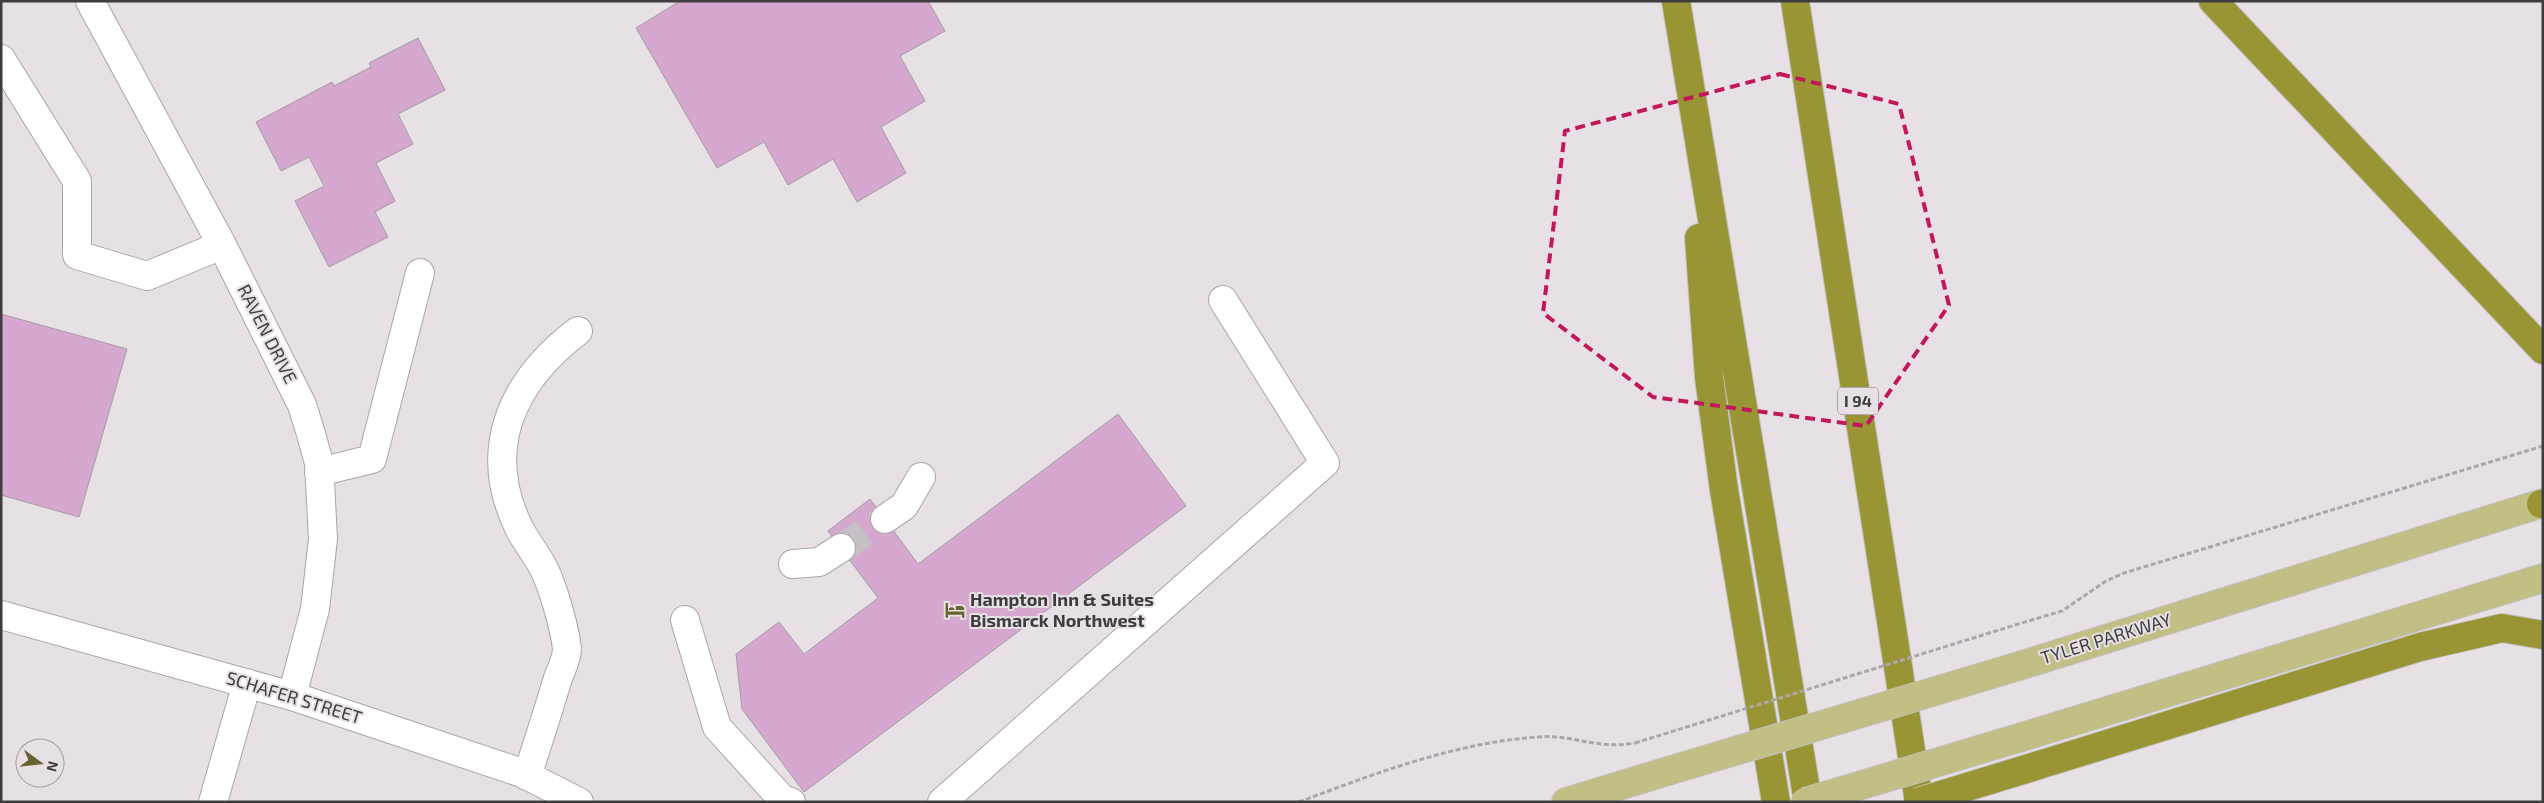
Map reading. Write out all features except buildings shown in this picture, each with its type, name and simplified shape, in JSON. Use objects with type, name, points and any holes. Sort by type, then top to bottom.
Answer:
[{"type":"highway","points":[[1676,1],[1807,802]]},
{"type":"highway","name":"I 94","points":[[1795,1],[1919,802]]},
{"type":"highway","points":[[2213,1],[2543,350]]},
{"type":"highway","points":[[1698,139],[1697,212],[1708,377],[1724,490],[1776,802]]},
{"type":"highway","points":[[1919,802],[2420,647],[2502,628],[2543,635]]},
{"type":"highway","points":[[1912,755],[1934,802]]},
{"type":"main road","name":"TYLER PARKWAY","points":[[1566,802],[2019,666],[2542,504]]},
{"type":"main road","points":[[1807,802],[2543,578]]},
{"type":"street","name":"RAVEN DRIVE","points":[[90,1],[222,245],[302,405],[319,463],[323,539],[320,577],[315,609],[292,696]]},
{"type":"street","points":[[1,59],[77,181],[76,255],[147,276],[222,245]]},
{"type":"street","points":[[319,472],[372,459],[420,273]]},
{"type":"street","points":[[942,802],[1325,463],[1222,300]]},
{"type":"street","points":[[527,776],[567,650],[556,605],[544,569],[520,530],[505,492],[501,460],[506,426],[520,394],[550,355],[578,332]]},
{"type":"street","points":[[885,519],[904,506],[921,477]]},
{"type":"street","points":[[793,564],[819,562],[841,548]]},
{"type":"street","name":"SCHAFER STREET","points":[[1,615],[292,696],[527,776],[579,802]]},
{"type":"street","points":[[685,620],[717,727],[782,799],[792,802]]},
{"type":"street","points":[[213,802],[247,683]]},
{"type":"path","points":[[1299,802],[1418,759],[1517,738],[1563,736],[1602,746],[1634,743],[2062,611],[2106,581],[2124,573],[2543,446]]},
{"type":"highlighted area","points":[[1780,74],[1899,104],[1949,305],[1866,426],[1653,397],[1543,313],[1565,131]]},
{"type":"tunnel","points":[[841,548],[885,519]]},
{"type":"place","name":"Hampton Inn & Suites Bismarck Northwest","points":[[955,610]]}]
